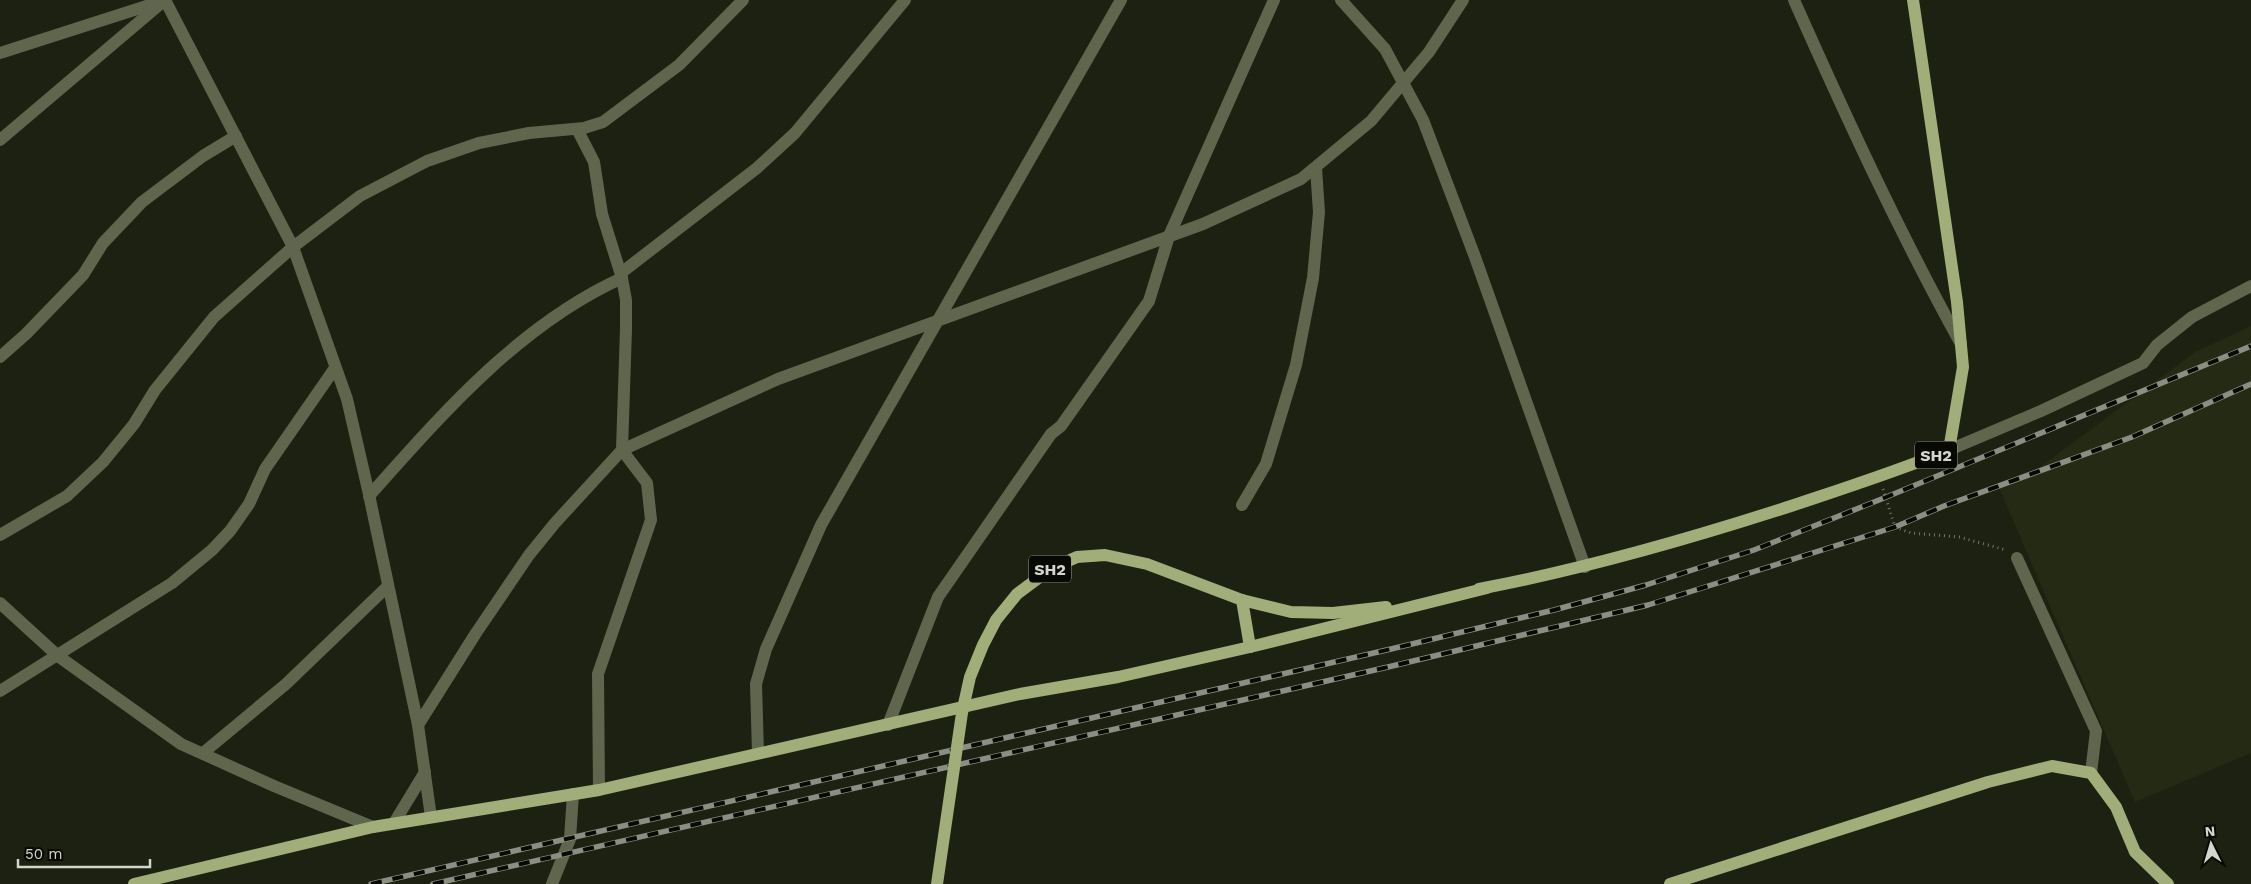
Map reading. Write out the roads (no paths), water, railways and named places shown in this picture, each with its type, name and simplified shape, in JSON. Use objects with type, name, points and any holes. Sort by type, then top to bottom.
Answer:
[{"type":"main road","name":"SH2","points":[[937,884],[962,713],[970,677],[996,620],[1017,594],[1060,564],[1077,557],[1105,555],[1147,564],[1199,582],[1242,600],[1291,612],[1333,613],[1386,606],[1487,588],[1585,567],[1734,525],[1881,476],[1949,450],[1963,367],[1957,302],[1913,0]]},
{"type":"main road","points":[[134,884],[373,827],[600,790],[758,752],[888,725],[1020,694],[1118,677],[1250,647],[1487,588]]},
{"type":"main road","points":[[1242,600],[1250,647]]},
{"type":"main road","points":[[1670,884],[1988,782],[2052,766],[2091,773],[2116,807],[2135,852],[2168,884]]},
{"type":"street","points":[[165,0],[293,247],[347,399],[370,496],[418,725],[431,817]]},
{"type":"street","points":[[0,53],[165,0],[0,140]]},
{"type":"street","points":[[0,535],[67,496],[104,462],[134,424],[155,390],[214,317],[293,247],[372,189],[427,161],[480,143],[529,133],[577,129],[603,122],[678,65],[742,0]]},
{"type":"street","points":[[370,496],[418,440],[492,366],[572,305],[621,275],[757,168],[795,133],[905,0]]},
{"type":"street","points":[[758,752],[756,684],[766,649],[821,525],[1121,0]]},
{"type":"street","points":[[888,725],[938,597],[1050,434],[1061,426],[1149,301],[1169,236],[1274,0]]},
{"type":"street","points":[[1341,0],[1385,49],[1423,120],[1475,257],[1585,567]]},
{"type":"street","points":[[418,725],[476,633],[529,555],[555,523],[622,450],[778,379],[1203,224],[1292,183],[1316,168],[1370,121],[1429,52],[1463,0]]},
{"type":"street","points":[[1794,0],[1883,196],[1926,282],[1961,344]]},
{"type":"street","points":[[577,129],[594,162],[602,214],[621,275],[626,300],[622,450],[647,483],[651,520],[598,674],[600,790]]},
{"type":"street","points":[[0,357],[26,334],[83,275],[103,243],[142,202],[203,156],[236,136]]},
{"type":"street","points":[[1242,505],[1266,464],[1296,366],[1313,278],[1319,212],[1316,168]]},
{"type":"street","points":[[1949,450],[2041,412],[2143,363],[2157,345],[2192,318],[2251,286]]},
{"type":"street","points":[[0,691],[172,583],[212,550],[230,531],[249,504],[265,469],[335,368]]},
{"type":"street","points":[[2017,558],[2096,731],[2091,773]]},
{"type":"street","points":[[203,753],[286,684],[388,586]]},
{"type":"street","points":[[0,603],[58,656],[181,744],[274,786],[373,827]]},
{"type":"street","points":[[394,823],[425,772]]},
{"type":"street","points":[[552,884],[570,840],[573,794]]},
{"type":"railway","points":[[371,884],[1391,649],[1554,610],[1646,585],[1754,550],[2251,346]]},
{"type":"railway","points":[[433,884],[1388,667],[1648,605],[1895,527],[1944,506],[2132,437],[2251,384]]}]
